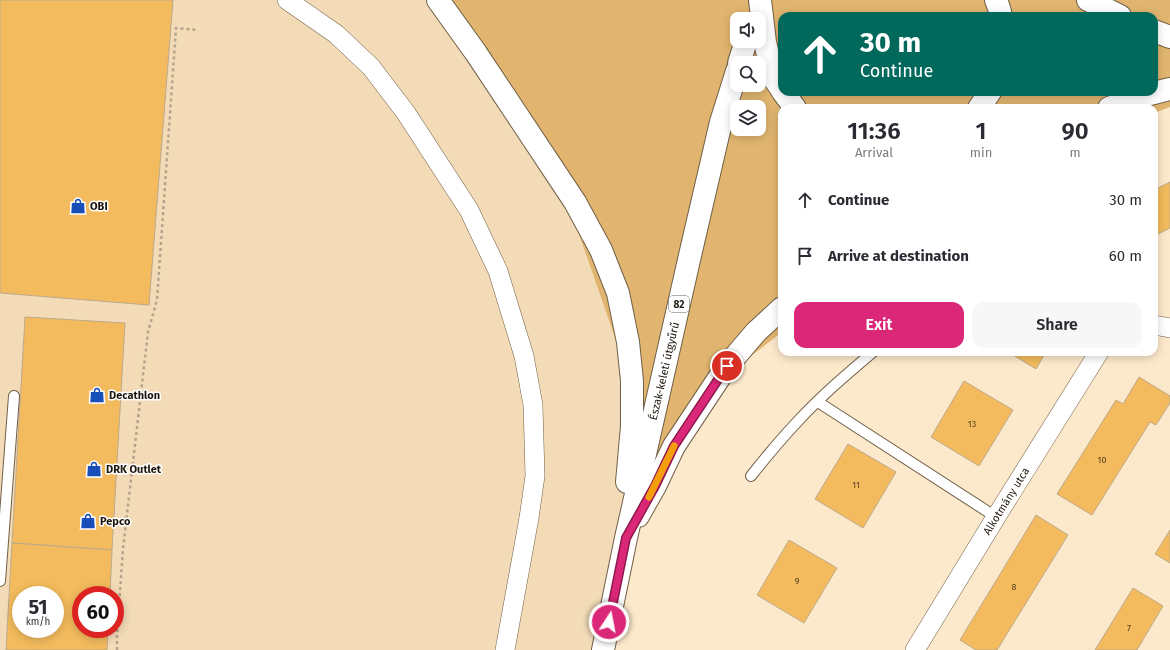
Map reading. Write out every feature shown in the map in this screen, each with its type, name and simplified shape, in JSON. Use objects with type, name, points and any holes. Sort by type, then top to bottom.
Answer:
[{"type":"main road","points":[[438,0],[476,53],[575,202],[601,250],[618,293],[628,342],[632,381],[632,426],[628,473],[626,538]]},
{"type":"main road","points":[[755,12],[759,0]]},
{"type":"main road","points":[[759,0],[765,42],[773,77],[778,84]]},
{"type":"main road","points":[[996,0],[1000,12]]},
{"type":"main road","points":[[1088,0],[1112,12]]},
{"type":"main road","points":[[1158,32],[1170,37]]},
{"type":"main road","points":[[1158,92],[1170,88]]},
{"type":"main road","name":"Észak-keleti útgyűrű","points":[[603,650],[626,538],[718,138],[731,92]]},
{"type":"main road","points":[[1120,104],[1143,96]]},
{"type":"main road","points":[[626,538],[655,486],[674,446],[727,366],[756,332],[778,312]]},
{"type":"street","points":[[287,0],[336,34],[371,67],[406,112],[469,210],[498,272],[525,363],[533,406],[535,476],[529,518],[505,650]]},
{"type":"street","points":[[1158,326],[1170,328]]},
{"type":"street","name":"Alkotmány utca","points":[[915,650],[1096,356]]},
{"type":"lane","points":[[751,476],[794,426],[840,380],[868,356]]},
{"type":"lane","points":[[0,581],[3,494],[14,396]]},
{"type":"lane","points":[[818,402],[996,517]]},
{"type":"path","points":[[117,650],[123,549],[148,332],[157,300],[176,28],[198,30]]},
{"type":"shaded area","points":[[0,0],[432,0],[565,194],[628,375],[646,468],[602,650],[0,650]]},
{"type":"shaded area","points":[[432,0],[1170,0],[1170,107],[1158,112],[1158,104],[778,104],[778,335],[737,367],[646,468],[628,375],[565,194]]},
{"type":"building","name":"OBI","points":[[0,0],[173,0],[149,305],[0,293]]},
{"type":"building","points":[[1170,182],[1170,228],[1158,234],[1158,188]]},
{"type":"building","points":[[25,317],[125,323],[112,550],[12,543]]},
{"type":"building","points":[[1015,356],[1044,356],[1036,369]]},
{"type":"building","points":[[1139,377],[1170,396],[1170,403],[1156,425],[1150,422],[1092,515],[1057,494],[1116,400],[1123,404]]},
{"type":"building","points":[[964,381],[1013,410],[979,466],[931,437]]},
{"type":"building","points":[[848,444],[896,472],[863,528],[815,499]]},
{"type":"building","points":[[1036,515],[1068,535],[997,650],[976,650],[960,640]]},
{"type":"building","points":[[1170,530],[1170,563],[1155,554]]},
{"type":"building","points":[[789,540],[837,568],[804,623],[757,595]]},
{"type":"building","points":[[12,543],[112,550],[110,586],[72,586],[72,638],[108,638],[107,650],[6,650]]},
{"type":"building","points":[[1133,588],[1163,606],[1137,650],[1095,650]]},
{"type":"slow traffic","points":[[649,497],[674,446]]},
{"type":"place","name":"OBI","points":[[78,206]]},
{"type":"place","name":"Decathlon","points":[[97,395]]},
{"type":"place","name":"DRK Outlet","points":[[94,469]]},
{"type":"place","name":"Pepco","points":[[88,521]]},
{"type":"route","points":[[609,622],[626,538],[655,486],[674,446],[727,366]]}]
